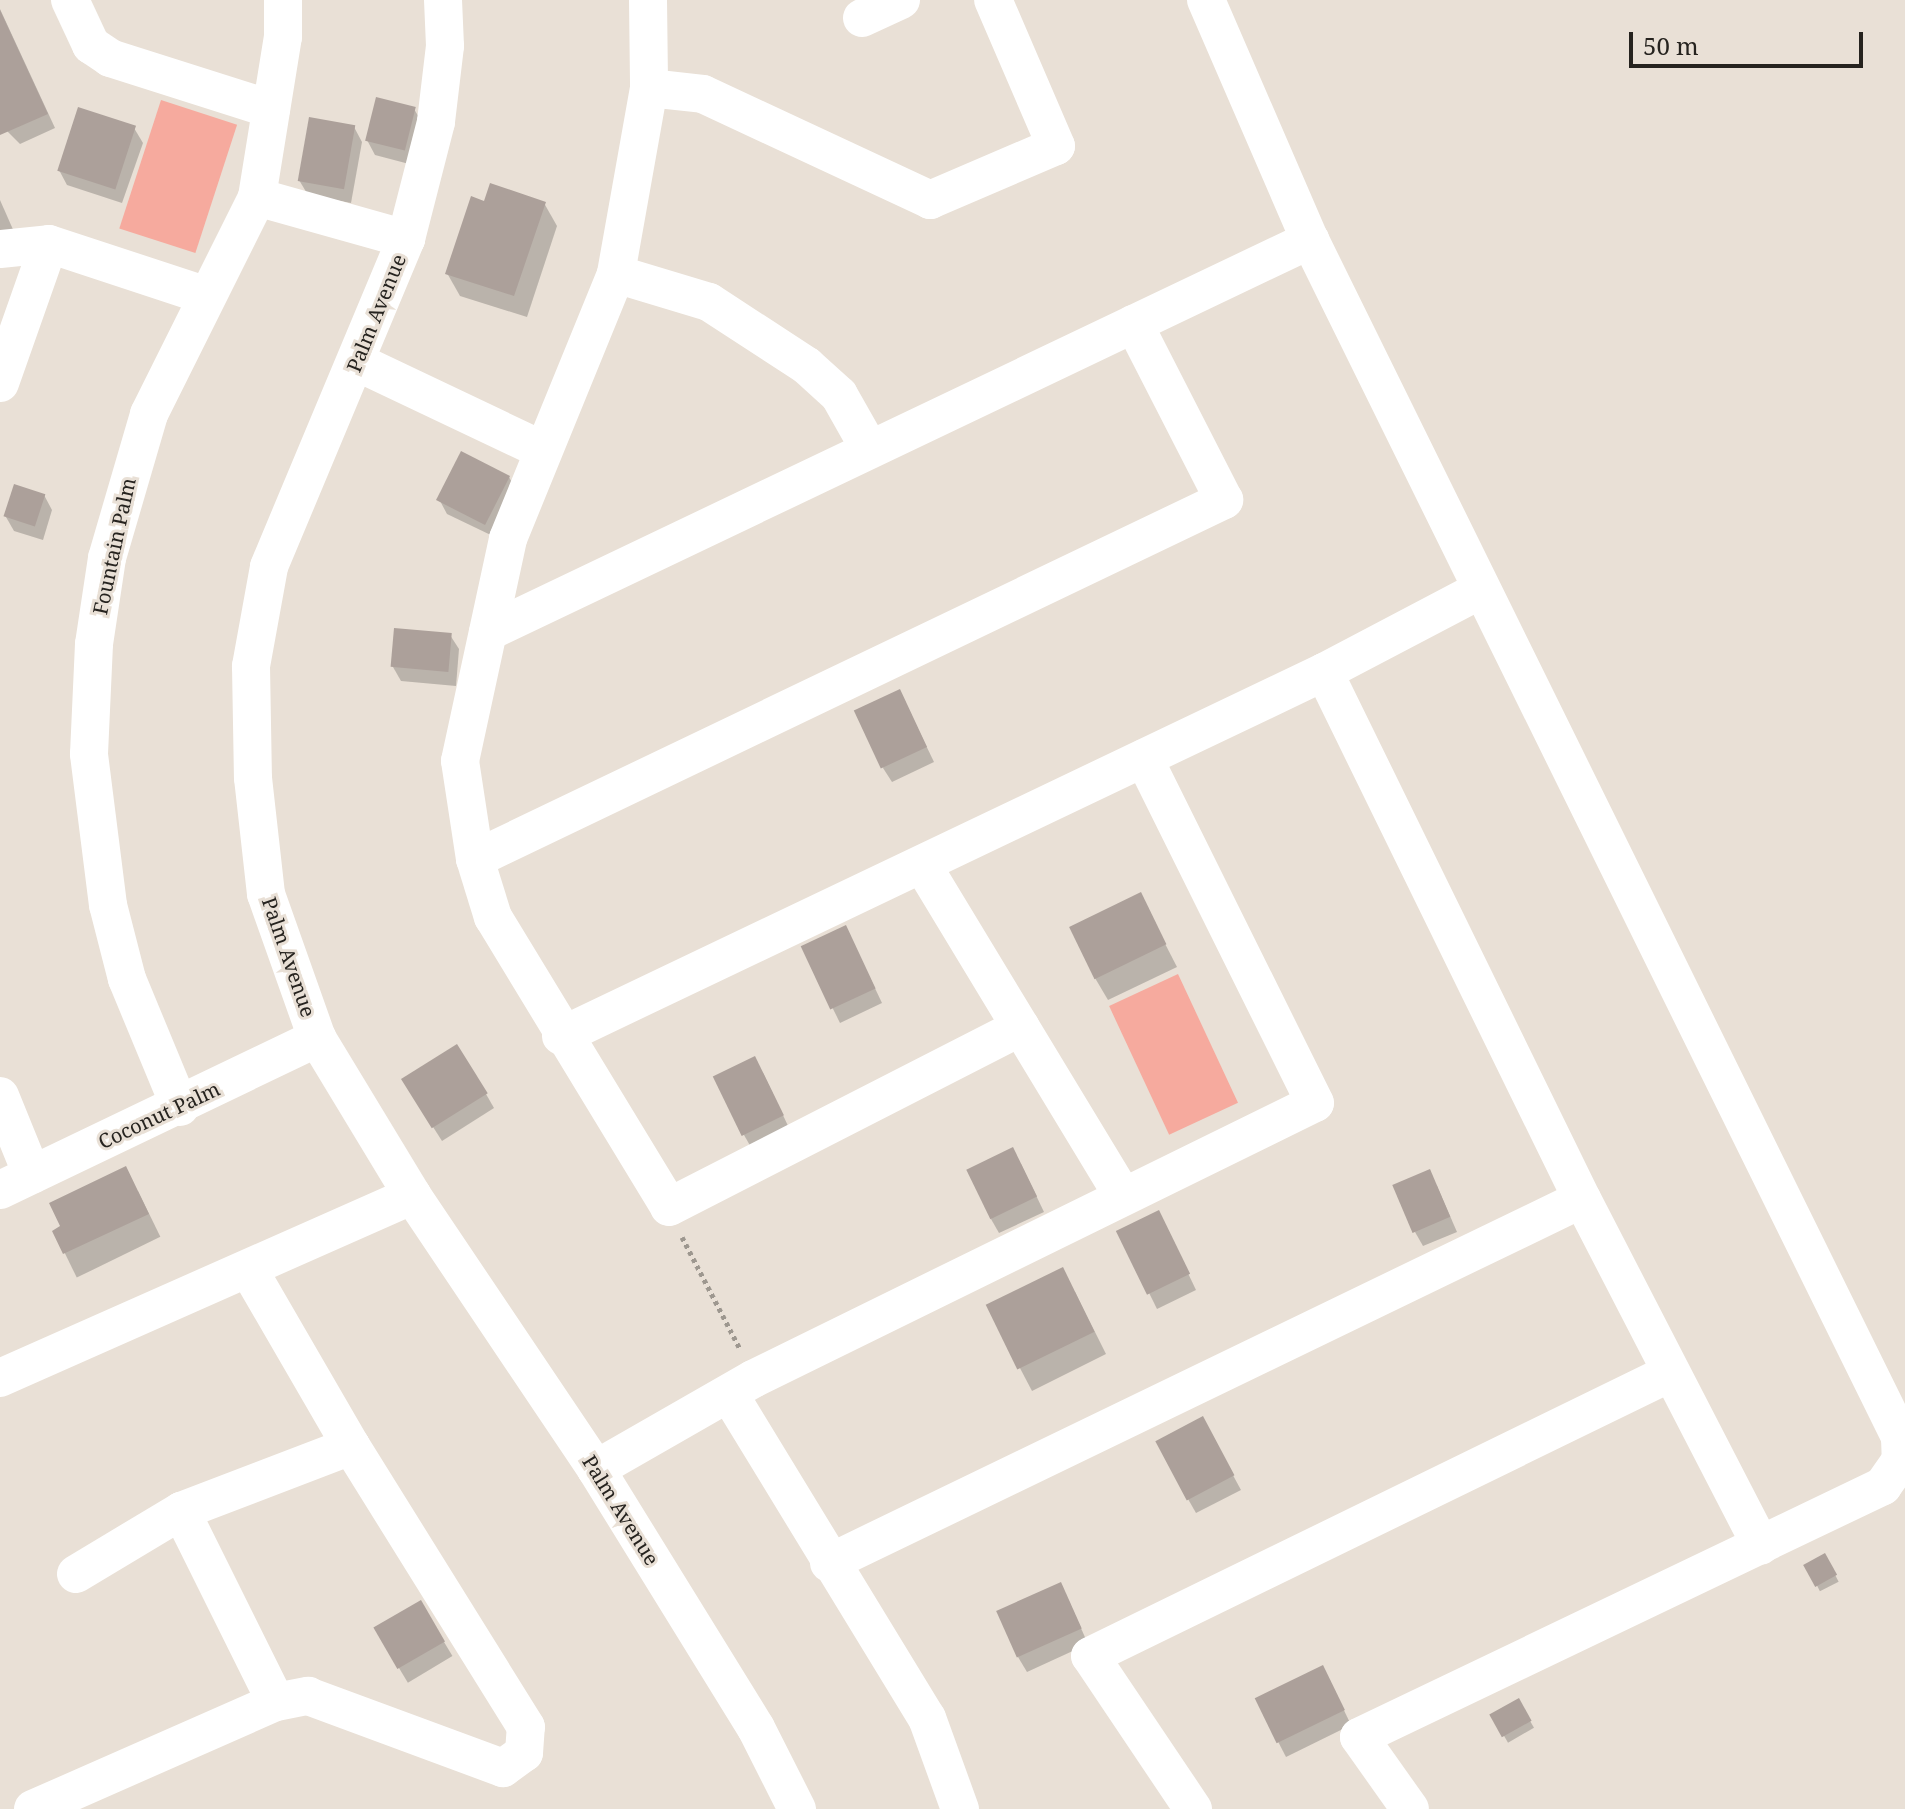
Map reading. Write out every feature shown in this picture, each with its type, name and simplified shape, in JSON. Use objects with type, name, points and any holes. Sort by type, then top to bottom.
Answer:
[{"type":"street","points":[[70,0],[91,45],[110,58],[271,109]]},
{"type":"street","name":"Fountain Palm","points":[[180,1107],[127,979],[94,821],[89,754],[94,644],[121,499],[149,414],[257,197],[283,37],[283,0]]},
{"type":"street","name":"Palm Avenue","points":[[443,0],[445,46],[436,122],[406,239],[269,567],[251,666],[253,778],[266,894],[317,1038],[412,1195],[596,1469],[756,1728],[797,1809]]},
{"type":"street","points":[[648,0],[649,88],[616,274],[508,539],[460,761],[475,859],[493,917],[561,1036],[669,1207],[1021,1027]]},
{"type":"street","points":[[862,18],[901,0]]},
{"type":"street","points":[[649,88],[703,94],[930,200],[1056,146],[993,0]]},
{"type":"street","points":[[1206,0],[1310,240],[1900,1437],[1901,1460],[1883,1486],[1359,1737],[1410,1809]]},
{"type":"street","points":[[257,197],[406,239]]},
{"type":"street","points":[[488,632],[1310,240]]},
{"type":"street","points":[[0,249],[49,244],[207,296]]},
{"type":"street","points":[[0,383],[49,244]]},
{"type":"street","points":[[616,274],[709,302],[807,366],[839,395],[869,448]]},
{"type":"street","points":[[475,859],[1224,500],[1134,324]]},
{"type":"street","points":[[357,362],[542,450]]},
{"type":"street","points":[[561,1036],[923,866],[1324,672],[1480,590]]},
{"type":"street","points":[[1324,672],[1582,1199],[1761,1546]]},
{"type":"street","points":[[596,1469],[741,1386],[1315,1103],[1144,758]]},
{"type":"street","points":[[923,866],[1123,1196]]},
{"type":"street","name":"Coconut Palm","points":[[16,1182],[180,1107],[317,1038]]},
{"type":"street","points":[[0,1096],[16,1182]]},
{"type":"street","points":[[0,1378],[412,1195]]},
{"type":"street","points":[[829,1563],[1582,1199]]},
{"type":"street","points":[[33,1809],[276,1702],[308,1696],[503,1768],[524,1753],[526,1727],[351,1446],[249,1270]]},
{"type":"street","points":[[1193,1809],[1090,1656],[1670,1373]]},
{"type":"street","points":[[741,1386],[829,1563],[927,1718],[960,1809]]},
{"type":"street","points":[[76,1574],[181,1511],[351,1446]]},
{"type":"street","points":[[181,1511],[276,1702]]},
{"type":"path","points":[[669,1207],[741,1386]]},
{"type":"shaded area","points":[[161,100],[237,125],[195,253],[119,228]]},
{"type":"shaded area","points":[[1178,974],[1238,1103],[1169,1135],[1109,1006]]},
{"type":"building","points":[[0,10],[48,114],[0,135]]},
{"type":"building","points":[[376,97],[416,107],[405,151],[365,141]]},
{"type":"building","points":[[78,107],[136,126],[115,190],[57,171]]},
{"type":"building","points":[[309,117],[355,125],[344,189],[298,181]]},
{"type":"building","points":[[490,183],[546,202],[514,296],[445,274],[471,196],[484,201]]},
{"type":"building","points":[[461,451],[510,476],[485,525],[436,500]]},
{"type":"building","points":[[14,484],[45,494],[35,527],[3,516]]},
{"type":"building","points":[[394,628],[452,633],[448,672],[391,667]]},
{"type":"building","points":[[900,689],[927,747],[881,769],[854,711]]},
{"type":"building","points":[[1141,892],[1166,944],[1095,979],[1069,927]]},
{"type":"building","points":[[846,925],[876,988],[830,1010],[801,946]]},
{"type":"building","points":[[457,1044],[488,1093],[432,1128],[401,1079]]},
{"type":"building","points":[[755,1056],[784,1115],[742,1136],[713,1077]]},
{"type":"building","points":[[1013,1147],[1037,1196],[990,1219],[966,1170]]},
{"type":"building","points":[[126,1166],[149,1214],[63,1254],[52,1231],[60,1226],[49,1203]]},
{"type":"building","points":[[1430,1169],[1450,1217],[1413,1233],[1392,1185]]},
{"type":"building","points":[[1159,1210],[1190,1274],[1147,1295],[1116,1231]]},
{"type":"building","points":[[1063,1267],[1095,1332],[1017,1369],[986,1305]]},
{"type":"building","points":[[1203,1416],[1234,1475],[1187,1501],[1155,1441]]},
{"type":"building","points":[[1825,1553],[1837,1575],[1815,1587],[1803,1565]]},
{"type":"building","points":[[1061,1582],[1082,1629],[1017,1657],[996,1611]]},
{"type":"building","points":[[421,1600],[445,1642],[397,1669],[373,1628]]},
{"type":"building","points":[[1323,1665],[1345,1710],[1277,1743],[1255,1698]]},
{"type":"building","points":[[1519,1698],[1532,1721],[1502,1737],[1489,1714]]}]
